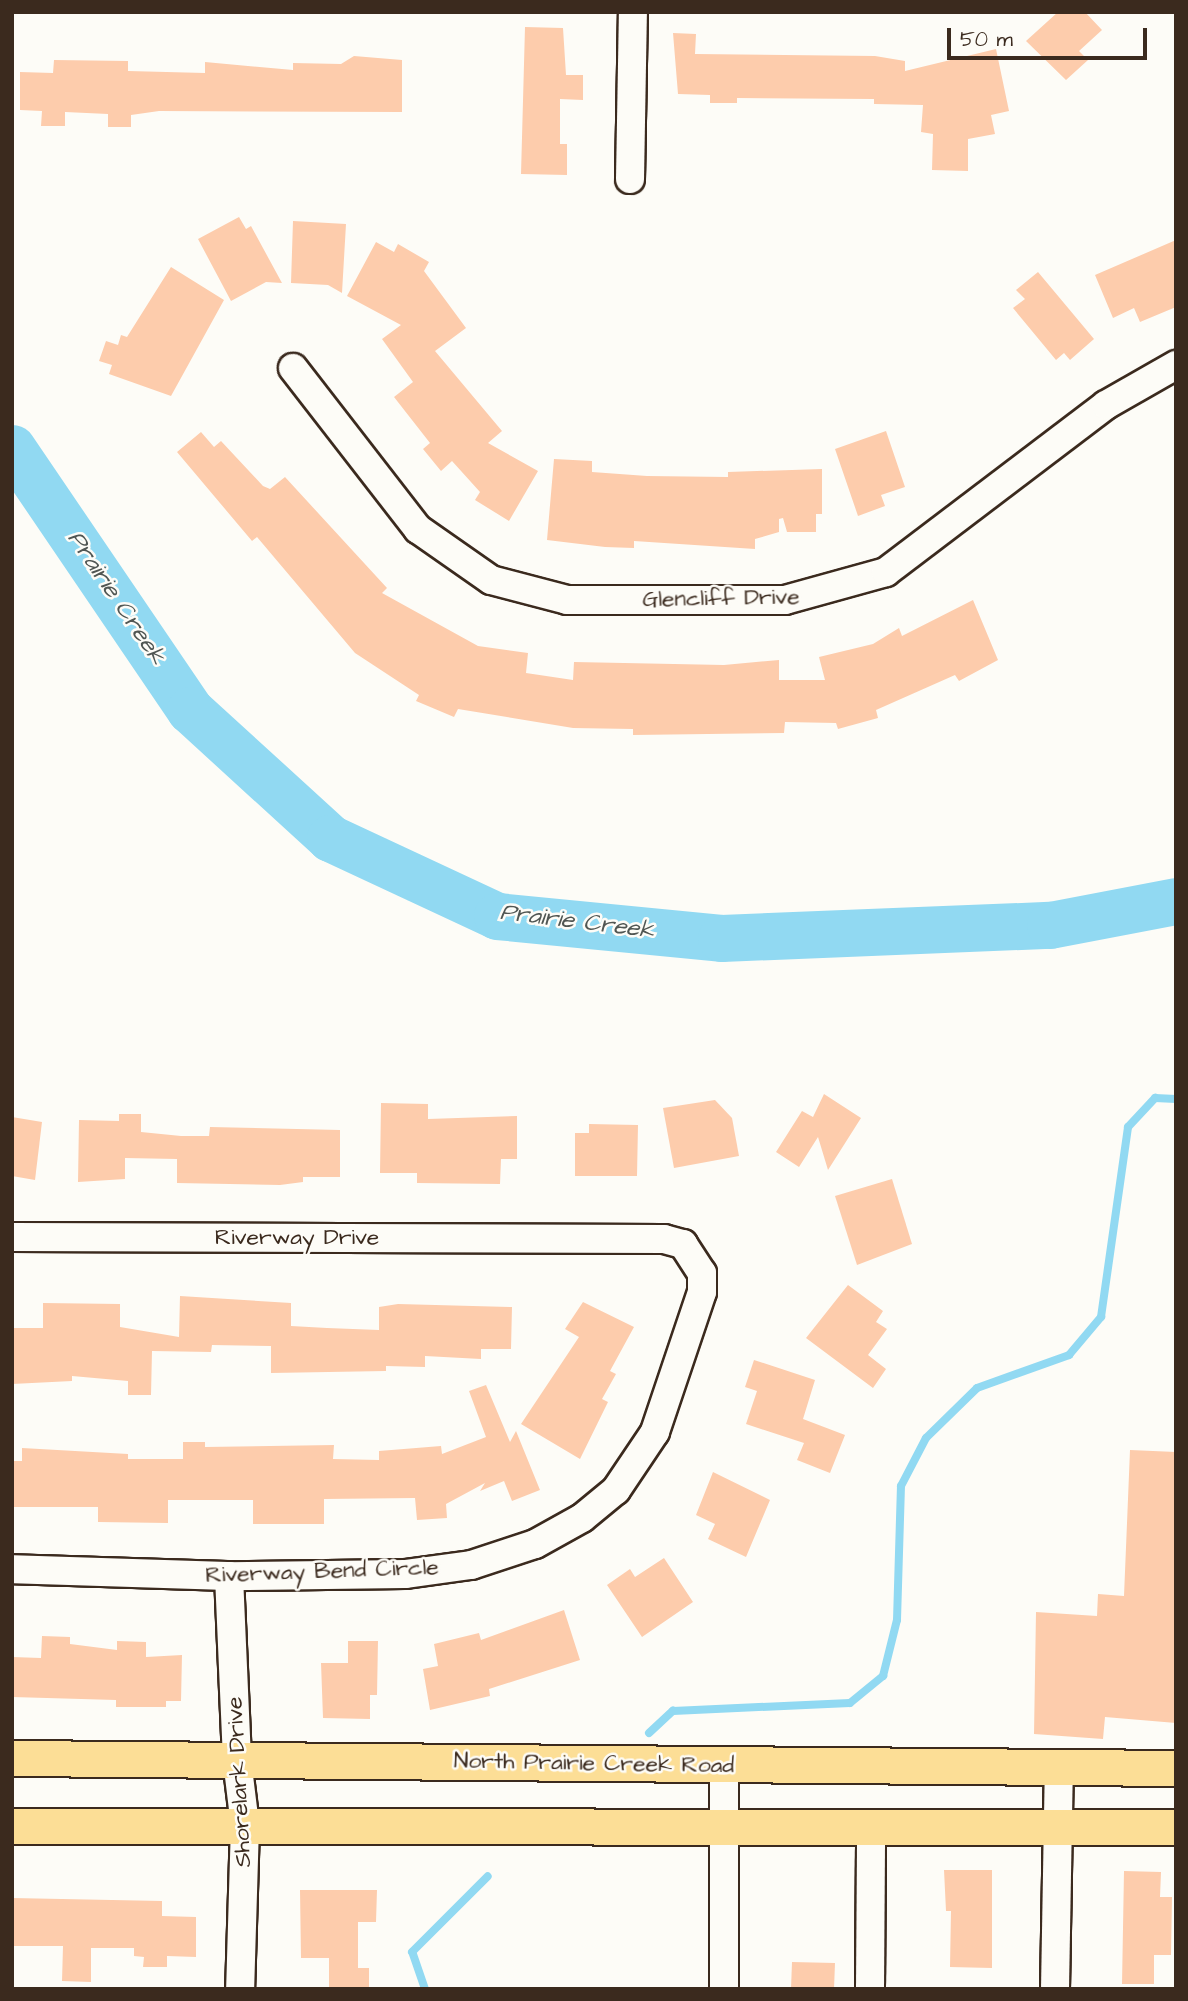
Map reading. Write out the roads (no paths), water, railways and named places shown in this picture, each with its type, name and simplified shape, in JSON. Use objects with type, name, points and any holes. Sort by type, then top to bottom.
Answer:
[{"type":"main road","name":"North Prairie Creek Road","points":[[12,1758],[1176,1768]]},
{"type":"main road","points":[[12,1826],[1176,1827]]},
{"type":"street","points":[[630,179],[633,12]]},
{"type":"street","name":"Glencliff Drive","points":[[293,369],[418,529],[491,580],[568,600],[785,600],[886,572],[1106,405],[1176,365]]},
{"type":"street","name":"Riverway Drive","points":[[12,1237],[582,1237]]},
{"type":"street","name":"Riverway Bend Circle","points":[[12,1569],[229,1576],[405,1574],[471,1565],[535,1544],[582,1518],[616,1490],[655,1432],[702,1292],[702,1273],[683,1244],[582,1237]]},
{"type":"street","name":"Shorelark Drive","points":[[229,1576],[237,1760],[245,1825],[240,1989]]},
{"type":"street","points":[[724,1766],[724,1989]]},
{"type":"street","points":[[1055,1989],[1059,1767]]},
{"type":"street","points":[[870,1989],[871,1826]]},
{"type":"waterway","name":"Prairie Creek","points":[[12,448],[190,710],[330,838],[497,916],[721,938],[1050,925],[1176,901]]},
{"type":"waterway","points":[[649,1733],[673,1711],[850,1703],[883,1676],[897,1620],[901,1486],[926,1438],[977,1388],[1069,1355],[1101,1317],[1128,1127],[1155,1098],[1176,1099]]},
{"type":"waterway","points":[[425,1989],[412,1952],[488,1876]]}]
